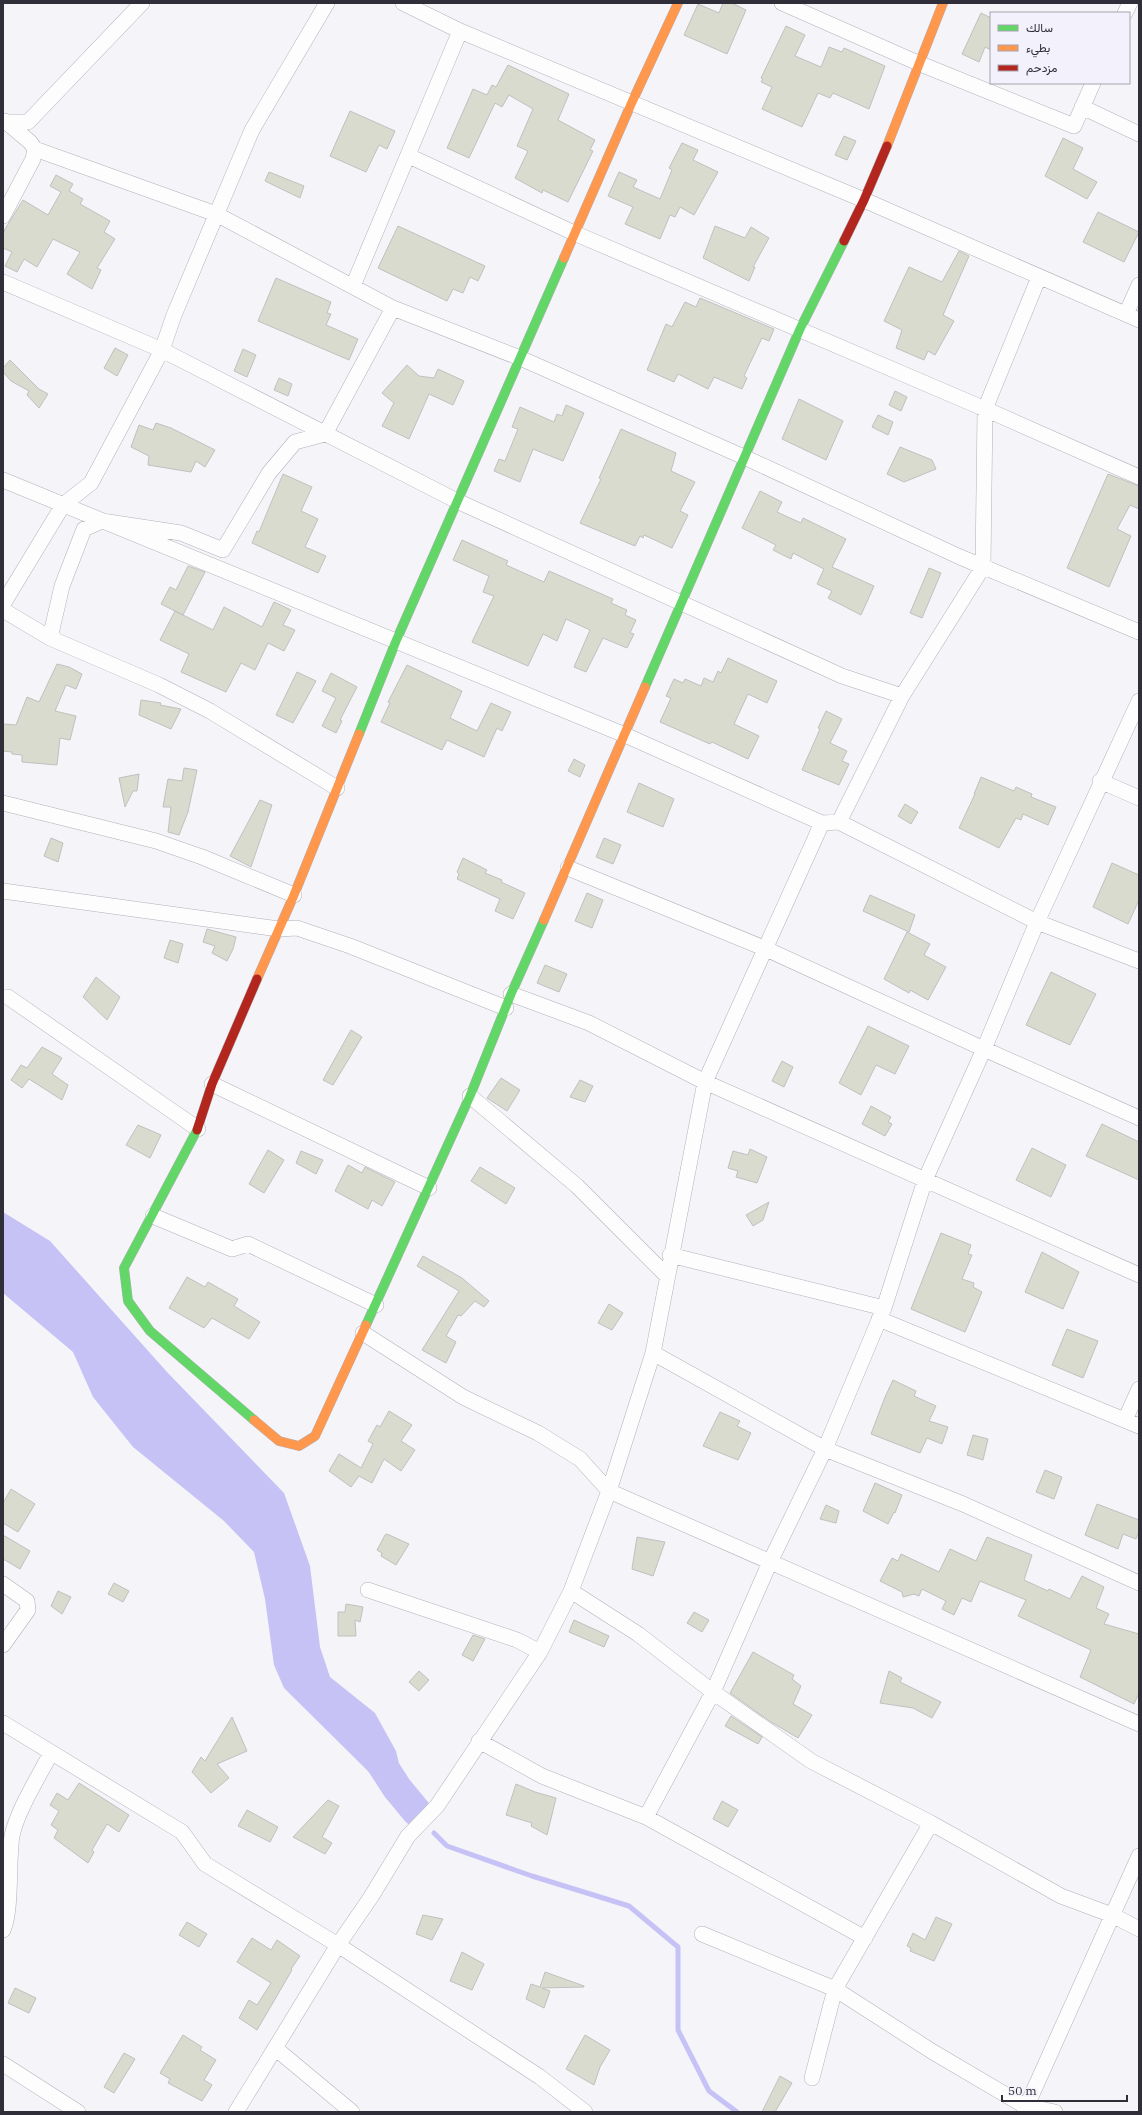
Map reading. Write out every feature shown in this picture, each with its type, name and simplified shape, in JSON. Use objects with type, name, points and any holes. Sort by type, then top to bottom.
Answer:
[{"type":"street","points":[[4,122],[28,122],[142,3]]},
{"type":"street","points":[[327,3],[252,130],[174,315],[162,350],[92,483],[64,505],[4,603],[50,638],[159,685],[210,711],[337,788]]},
{"type":"street","points":[[403,3],[460,32],[632,102],[864,200],[1133,317],[1139,285]]},
{"type":"street","points":[[678,3],[574,233],[396,641],[294,895],[212,1084],[198,1129],[124,1268],[128,1301],[150,1331],[279,1441],[299,1446],[315,1436],[376,1305],[470,1096],[508,1001],[568,868],[681,601],[800,329],[864,200],[894,129],[918,63],[943,3]]},
{"type":"street","points":[[782,3],[918,63],[1074,126],[1093,84]]},
{"type":"street","points":[[1126,12],[1130,3]]},
{"type":"street","points":[[353,286],[460,32]]},
{"type":"street","points":[[1082,107],[1139,134]]},
{"type":"street","points":[[4,122],[30,142],[35,149],[216,214],[393,308],[520,358],[744,457],[982,567],[1139,632]]},
{"type":"street","points":[[3,216],[33,159],[35,149]]},
{"type":"street","points":[[409,156],[574,233],[986,409],[1139,477]]},
{"type":"street","points":[[839,822],[902,696],[982,567],[986,409],[1039,277]]},
{"type":"street","points":[[3,282],[162,350],[457,501],[681,601],[842,676],[902,696]]},
{"type":"street","points":[[50,638],[62,586],[84,529],[102,521],[180,533],[223,550],[269,473],[295,442],[325,434],[393,308]]},
{"type":"street","points":[[3,480],[625,735],[822,823],[839,822],[1037,922],[1139,961]]},
{"type":"street","points":[[646,1817],[713,1692],[770,1562],[825,1449],[882,1313],[925,1180],[984,1049],[1037,922],[1100,781],[1139,701]]},
{"type":"street","points":[[1100,781],[1139,798]]},
{"type":"street","points":[[3,803],[156,841],[202,856],[294,895]]},
{"type":"street","points":[[236,2112],[338,1945],[371,1897],[408,1836],[437,1806],[479,1741],[540,1652],[571,1591],[609,1491],[653,1353],[670,1254],[705,1082],[764,948],[822,823]]},
{"type":"street","points":[[568,868],[764,948],[1139,1118]]},
{"type":"street","points":[[3,891],[279,930],[297,928],[508,1001],[589,1024],[705,1082],[1139,1275]]},
{"type":"street","points":[[8,997],[198,1129]]},
{"type":"street","points":[[212,1084],[429,1188]]},
{"type":"street","points":[[470,1096],[577,1186],[667,1276]]},
{"type":"street","points":[[153,1216],[232,1249],[248,1244],[376,1305]]},
{"type":"street","points":[[670,1254],[882,1313],[1132,1423],[1139,1390]]},
{"type":"street","points":[[363,1333],[463,1397],[538,1433],[580,1459],[609,1491],[1139,1724]]},
{"type":"street","points":[[653,1353],[825,1449],[962,1504],[1139,1583]]},
{"type":"street","points":[[3,1584],[27,1601],[28,1610],[3,1645]]},
{"type":"street","points":[[368,1590],[517,1640],[540,1652]]},
{"type":"street","points":[[571,1591],[638,1634],[713,1692],[811,1761],[931,1823],[1061,1896],[1112,1915],[1139,1929]]},
{"type":"street","points":[[3,1723],[51,1754],[182,1832],[205,1864],[338,1945],[540,2077],[585,2112]]},
{"type":"street","points":[[479,1741],[542,1776],[646,1817],[865,1938]]},
{"type":"street","points":[[3,1930],[7,1913],[5,1892],[12,1835],[17,1821],[51,1754]]},
{"type":"street","points":[[812,2078],[835,1989],[931,1823]]},
{"type":"street","points":[[1028,2110],[1139,1856]]},
{"type":"street","points":[[702,1934],[835,1989],[933,2052],[1028,2110],[1055,2112]]},
{"type":"street","points":[[275,2048],[352,2112]]},
{"type":"street","points":[[3,2064],[78,2112]]},
{"type":"shaded area","points":[[3,1212],[50,1241],[167,1372],[284,1493],[310,1566],[320,1647],[330,1677],[375,1713],[396,1751],[400,1768],[397,1788],[377,1780],[284,1688],[274,1665],[265,1599],[254,1552],[224,1521],[133,1447],[93,1397],[73,1352],[3,1293]]},
{"type":"building","points":[[723,3],[732,3],[746,10],[727,54],[684,35],[698,4],[719,13]]},
{"type":"building","points":[[981,13],[990,18],[990,50],[985,47],[979,62],[962,54]]},
{"type":"building","points":[[786,26],[805,35],[795,56],[821,67],[829,47],[842,52],[844,48],[885,66],[869,109],[833,93],[830,98],[818,93],[802,127],[762,109],[772,87],[761,82],[763,79],[761,78]]},
{"type":"building","points":[[508,65],[569,94],[558,120],[595,140],[590,150],[593,151],[568,202],[543,190],[542,193],[515,178],[528,151],[517,146],[533,109],[509,95],[502,107],[495,103],[469,158],[447,148],[473,89],[487,95],[492,85],[496,87]]},
{"type":"building","points":[[350,111],[395,131],[387,149],[379,145],[366,172],[330,156]]},
{"type":"building","points":[[844,136],[856,141],[847,160],[835,155]]},
{"type":"building","points":[[1063,138],[1083,148],[1073,169],[1097,182],[1087,199],[1045,176]]},
{"type":"building","points":[[682,143],[698,150],[693,160],[718,172],[694,215],[680,207],[675,217],[670,215],[660,239],[625,224],[633,207],[608,196],[619,172],[637,180],[633,187],[660,199],[672,170],[669,168]]},
{"type":"building","points":[[269,172],[304,186],[300,198],[265,181]]},
{"type":"building","points":[[56,175],[73,184],[69,191],[83,199],[80,204],[110,221],[104,232],[115,239],[97,268],[101,270],[92,289],[67,274],[80,252],[53,239],[37,267],[24,259],[17,272],[5,266],[12,252],[3,248],[3,234],[5,229],[23,200],[48,215],[61,192],[50,186]]},
{"type":"building","points":[[1098,212],[1139,232],[1124,262],[1083,242]]},
{"type":"building","points":[[398,226],[485,266],[478,281],[470,277],[463,293],[453,289],[447,301],[378,268]]},
{"type":"building","points":[[715,226],[745,238],[751,227],[769,238],[753,267],[755,267],[749,281],[703,258]]},
{"type":"building","points":[[959,251],[969,256],[943,315],[954,321],[935,355],[928,351],[924,360],[896,348],[902,330],[884,321],[909,267],[942,282]]},
{"type":"building","points":[[276,278],[331,302],[327,313],[331,314],[326,325],[358,339],[349,360],[258,321]]},
{"type":"building","points":[[700,298],[774,329],[769,341],[762,338],[744,376],[747,378],[742,389],[714,377],[708,389],[678,374],[674,382],[647,370],[666,324],[672,327],[685,302],[696,307]]},
{"type":"building","points":[[115,348],[128,355],[117,376],[104,368]]},
{"type":"building","points":[[243,349],[256,355],[247,377],[234,371]]},
{"type":"building","points":[[10,360],[39,389],[48,394],[39,408],[27,395],[29,391],[11,381],[3,372],[3,368]]},
{"type":"building","points":[[407,365],[419,376],[434,378],[438,369],[464,381],[453,405],[429,394],[409,439],[382,426],[394,403],[382,393]]},
{"type":"building","points":[[279,378],[292,384],[288,396],[274,390]]},
{"type":"building","points":[[895,391],[907,397],[901,411],[889,405]]},
{"type":"building","points":[[799,399],[843,421],[826,460],[782,439]]},
{"type":"building","points":[[566,405],[584,413],[563,461],[533,449],[520,482],[494,471],[499,459],[505,461],[518,429],[512,427],[520,407],[554,422],[557,414],[562,416]]},
{"type":"building","points":[[878,415],[893,422],[888,435],[872,427]]},
{"type":"building","points":[[156,423],[171,428],[215,450],[205,467],[196,461],[191,472],[148,465],[149,456],[131,447],[139,425],[153,430]]},
{"type":"building","points":[[621,429],[676,453],[671,471],[695,482],[680,511],[688,515],[672,548],[644,535],[643,538],[640,536],[635,546],[580,523],[601,479],[599,478]]},
{"type":"building","points":[[900,447],[932,460],[936,469],[904,482],[887,474]]},
{"type":"building","points":[[283,474],[312,487],[301,511],[318,519],[305,547],[326,556],[318,573],[252,543],[257,531],[259,532]]},
{"type":"building","points":[[1108,474],[1139,486],[1139,509],[1130,505],[1117,529],[1131,536],[1109,587],[1067,568]]},
{"type":"building","points":[[760,491],[782,502],[777,512],[801,523],[803,518],[846,539],[832,567],[874,586],[861,615],[828,598],[832,591],[817,584],[824,569],[793,553],[791,559],[773,550],[776,545],[742,528]]},
{"type":"building","points":[[462,540],[508,561],[506,565],[544,582],[549,571],[613,599],[611,603],[627,610],[625,615],[636,620],[630,633],[634,634],[627,648],[603,638],[586,672],[574,667],[590,630],[566,619],[557,641],[543,634],[528,666],[472,642],[494,596],[483,592],[489,576],[453,560]]},
{"type":"building","points":[[188,566],[205,572],[183,615],[213,630],[224,607],[262,627],[274,602],[291,610],[283,625],[295,630],[284,651],[268,643],[255,670],[241,663],[226,692],[181,672],[189,654],[160,640],[175,611],[161,604],[170,587],[176,590]]},
{"type":"building","points":[[929,568],[941,573],[922,618],[910,613]]},
{"type":"building","points":[[728,658],[777,681],[767,703],[748,694],[734,724],[759,736],[748,759],[712,742],[710,744],[660,722],[671,698],[666,696],[674,679],[683,683],[685,679],[701,686],[704,678],[713,682],[718,671],[721,673]]},
{"type":"building","points":[[57,664],[69,667],[82,674],[76,689],[66,685],[55,711],[76,716],[70,740],[60,738],[57,765],[22,762],[22,755],[3,751],[3,724],[16,725],[27,697],[39,702]]},
{"type":"building","points":[[407,665],[462,691],[450,718],[477,731],[491,703],[511,712],[502,731],[497,728],[484,757],[447,740],[442,750],[381,722],[390,703],[388,702]]},
{"type":"building","points":[[297,672],[316,681],[293,723],[276,715]]},
{"type":"building","points":[[331,673],[357,687],[340,720],[342,721],[336,733],[322,726],[336,698],[322,691]]},
{"type":"building","points":[[141,700],[161,703],[160,705],[181,709],[171,729],[139,715]]},
{"type":"building","points":[[826,711],[842,719],[830,743],[847,751],[842,761],[849,764],[839,785],[802,770],[820,729],[818,728]]},
{"type":"building","points":[[574,759],[585,765],[580,777],[568,771]]},
{"type":"building","points":[[184,768],[197,770],[188,812],[179,835],[168,832],[171,807],[163,807],[168,779],[182,781]]},
{"type":"building","points":[[139,774],[137,791],[133,791],[125,807],[119,778]]},
{"type":"building","points":[[981,777],[1014,791],[1016,787],[1032,794],[1031,797],[1056,807],[1048,825],[1023,814],[1021,820],[1016,818],[999,848],[959,828],[975,794]]},
{"type":"building","points":[[639,783],[674,799],[663,827],[627,812]]},
{"type":"building","points":[[260,800],[272,805],[251,867],[230,856]]},
{"type":"building","points":[[905,804],[918,812],[911,824],[898,816]]},
{"type":"building","points":[[51,838],[63,843],[58,862],[44,856]]},
{"type":"building","points":[[604,838],[621,845],[613,864],[596,857]]},
{"type":"building","points":[[463,858],[487,870],[485,873],[502,880],[501,882],[525,893],[513,919],[495,911],[500,899],[457,879],[459,874],[457,872]]},
{"type":"building","points":[[1112,863],[1139,875],[1139,900],[1128,924],[1093,907]]},
{"type":"building","points":[[587,893],[603,900],[592,928],[575,921]]},
{"type":"building","points":[[870,895],[915,915],[909,932],[863,911]]},
{"type":"building","points":[[207,929],[236,937],[233,949],[227,961],[212,953],[215,946],[203,942]]},
{"type":"building","points":[[907,932],[930,944],[924,955],[946,967],[928,1000],[910,990],[909,993],[884,979]]},
{"type":"building","points":[[170,940],[183,944],[178,963],[164,958]]},
{"type":"building","points":[[545,965],[567,974],[559,992],[537,983]]},
{"type":"building","points":[[1051,972],[1096,994],[1070,1045],[1026,1025]]},
{"type":"building","points":[[96,977],[120,997],[107,1020],[83,997]]},
{"type":"building","points":[[868,1026],[909,1046],[895,1074],[876,1065],[861,1095],[839,1083]]},
{"type":"building","points":[[351,1030],[362,1037],[333,1085],[323,1080]]},
{"type":"building","points":[[42,1047],[62,1058],[52,1074],[68,1085],[62,1100],[29,1079],[22,1088],[11,1080],[21,1065],[27,1068]]},
{"type":"building","points":[[782,1061],[793,1067],[784,1087],[772,1081]]},
{"type":"building","points":[[501,1078],[520,1090],[507,1111],[487,1098]]},
{"type":"building","points":[[580,1080],[593,1086],[585,1102],[570,1097]]},
{"type":"building","points":[[871,1106],[891,1117],[888,1122],[892,1124],[885,1136],[862,1124]]},
{"type":"building","points":[[1102,1124],[1139,1142],[1139,1180],[1086,1156]]},
{"type":"building","points":[[138,1125],[161,1135],[150,1158],[126,1145]]},
{"type":"building","points":[[1032,1148],[1066,1165],[1051,1197],[1016,1180]]},
{"type":"building","points":[[750,1149],[767,1157],[757,1183],[736,1177],[738,1171],[728,1168],[733,1151],[748,1155]]},
{"type":"building","points":[[268,1150],[284,1160],[264,1193],[249,1184]]},
{"type":"building","points":[[301,1151],[323,1160],[316,1174],[296,1163]]},
{"type":"building","points":[[348,1165],[362,1173],[365,1167],[395,1182],[382,1206],[372,1200],[368,1209],[335,1191]]},
{"type":"building","points":[[480,1167],[515,1188],[506,1204],[471,1181]]},
{"type":"building","points":[[769,1202],[763,1220],[753,1226],[746,1215]]},
{"type":"building","points":[[941,1233],[971,1245],[968,1254],[972,1255],[962,1279],[974,1283],[973,1287],[982,1292],[965,1332],[911,1309]]},
{"type":"building","points":[[1042,1252],[1079,1272],[1063,1309],[1025,1292]]},
{"type":"building","points":[[423,1256],[462,1278],[489,1301],[484,1307],[475,1301],[461,1316],[458,1315],[446,1336],[456,1342],[446,1363],[422,1350],[459,1291],[417,1266]]},
{"type":"building","points":[[187,1277],[205,1287],[208,1282],[238,1299],[234,1306],[260,1322],[249,1339],[212,1318],[204,1328],[169,1308]]},
{"type":"building","points":[[609,1304],[623,1313],[612,1330],[598,1323]]},
{"type":"building","points":[[1067,1329],[1098,1341],[1083,1378],[1052,1365]]},
{"type":"building","points":[[893,1380],[916,1391],[914,1396],[936,1406],[929,1421],[948,1427],[942,1444],[927,1438],[920,1453],[871,1434]]},
{"type":"building","points":[[389,1411],[412,1425],[401,1441],[415,1450],[401,1471],[384,1459],[372,1483],[359,1476],[351,1487],[329,1471],[339,1454],[361,1468],[373,1444],[368,1441],[377,1425],[380,1427]]},
{"type":"building","points":[[720,1412],[740,1421],[737,1426],[751,1433],[738,1460],[703,1446]]},
{"type":"building","points":[[973,1435],[988,1439],[983,1460],[967,1455]]},
{"type":"building","points":[[1045,1470],[1062,1477],[1054,1499],[1036,1492]]},
{"type":"building","points":[[875,1483],[902,1495],[895,1513],[894,1512],[888,1524],[863,1511]]},
{"type":"building","points":[[11,1489],[35,1504],[18,1532],[3,1523],[3,1503]]},
{"type":"building","points":[[1097,1504],[1139,1520],[1139,1532],[1136,1539],[1123,1534],[1118,1549],[1085,1535]]},
{"type":"building","points":[[826,1505],[839,1511],[836,1523],[820,1519]]},
{"type":"building","points":[[387,1534],[409,1544],[396,1565],[381,1556],[382,1553],[377,1550]]},
{"type":"building","points":[[3,1535],[30,1551],[20,1569],[3,1559]]},
{"type":"building","points":[[637,1537],[665,1542],[653,1576],[632,1569]]},
{"type":"building","points":[[987,1537],[1032,1555],[1024,1580],[1048,1591],[1049,1589],[1070,1599],[1082,1576],[1104,1587],[1096,1608],[1109,1614],[1104,1624],[1139,1634],[1139,1693],[1134,1704],[1080,1677],[1091,1650],[1018,1616],[1026,1600],[980,1581],[971,1602],[962,1598],[954,1615],[942,1609],[946,1601],[922,1589],[919,1596],[914,1594],[903,1597],[902,1592],[880,1581],[892,1558],[898,1561],[901,1554],[939,1572],[950,1549],[976,1561]]},
{"type":"building","points":[[114,1583],[129,1591],[123,1602],[108,1594]]},
{"type":"building","points":[[58,1591],[71,1597],[62,1614],[51,1606]]},
{"type":"building","points":[[346,1604],[363,1607],[360,1622],[355,1620],[356,1636],[338,1636],[338,1612],[345,1612]]},
{"type":"building","points":[[694,1612],[709,1620],[702,1632],[687,1623]]},
{"type":"building","points":[[574,1620],[609,1636],[604,1647],[569,1632]]},
{"type":"building","points":[[473,1635],[485,1639],[473,1661],[462,1655]]},
{"type":"building","points":[[753,1652],[794,1675],[792,1679],[801,1686],[793,1704],[812,1715],[798,1738],[771,1722],[730,1693]]},
{"type":"building","points":[[419,1671],[429,1680],[419,1691],[409,1682]]},
{"type":"building","points":[[889,1671],[902,1678],[900,1682],[941,1702],[932,1718],[913,1708],[880,1703]]},
{"type":"building","points":[[731,1716],[762,1737],[758,1744],[725,1726]]},
{"type":"building","points":[[232,1717],[247,1751],[217,1764],[229,1778],[211,1793],[192,1772],[201,1757],[205,1761]]},
{"type":"building","points":[[79,1783],[129,1815],[119,1832],[107,1824],[92,1850],[94,1852],[88,1863],[54,1838],[58,1830],[51,1825],[59,1811],[50,1805],[57,1793],[68,1800]]},
{"type":"building","points":[[516,1784],[535,1792],[556,1798],[547,1835],[531,1826],[532,1823],[506,1815]]},
{"type":"building","points":[[328,1800],[339,1806],[322,1837],[332,1843],[325,1854],[293,1837]]},
{"type":"building","points":[[722,1801],[738,1810],[728,1827],[713,1819]]},
{"type":"building","points":[[247,1810],[278,1827],[270,1842],[238,1826]]},
{"type":"building","points":[[423,1915],[443,1919],[432,1940],[416,1934]]},
{"type":"building","points":[[936,1917],[952,1924],[934,1961],[910,1951],[911,1948],[907,1946],[913,1933],[925,1940]]},
{"type":"building","points":[[187,1922],[207,1934],[199,1947],[179,1935]]},
{"type":"building","points":[[252,1938],[271,1950],[277,1940],[300,1956],[291,1969],[292,1970],[257,2030],[239,2018],[249,2000],[257,2005],[271,1983],[237,1962]]},
{"type":"building","points":[[462,1952],[484,1964],[472,1990],[450,1981]]},
{"type":"building","points":[[545,1972],[584,1987],[542,1988],[550,1991],[544,2008],[526,1999],[531,1984],[540,1987]]},
{"type":"building","points":[[15,1988],[36,1998],[29,2013],[8,2003]]},
{"type":"building","points":[[183,2035],[202,2047],[200,2050],[216,2060],[204,2080],[212,2085],[202,2101],[168,2083],[170,2079],[160,2073]]},
{"type":"building","points":[[585,2035],[610,2050],[600,2067],[594,2085],[566,2069]]},
{"type":"building","points":[[124,2053],[135,2059],[114,2093],[104,2087]]},
{"type":"building","points":[[780,2076],[792,2083],[775,2112],[762,2112]]},
{"type":"waterway","points":[[375,1754],[397,1788],[416,1811]]},
{"type":"waterway","points":[[434,1833],[447,1846],[532,1876],[629,1906],[678,1947],[678,2030],[709,2091],[737,2112]]},
{"type":"traffic: fast","points":[[645,687],[800,329],[844,241]]},
{"type":"traffic: fast","points":[[359,734],[396,641],[564,258]]},
{"type":"traffic: fast","points":[[366,1325],[470,1096],[511,994],[544,920]]},
{"type":"traffic: fast","points":[[197,1130],[124,1268],[128,1301],[150,1331],[254,1420]]},
{"type":"traffic: slow","points":[[564,258],[632,102],[678,3]]},
{"type":"traffic: slow","points":[[887,146],[943,3]]},
{"type":"traffic: slow","points":[[544,920],[645,687]]},
{"type":"traffic: slow","points":[[257,979],[294,895],[359,734]]},
{"type":"traffic: slow","points":[[254,1420],[279,1441],[299,1446],[315,1436],[366,1325]]},
{"type":"traffic: jam","points":[[844,241],[864,200],[887,146]]},
{"type":"traffic: jam","points":[[197,1130],[212,1084],[257,979]]}]
